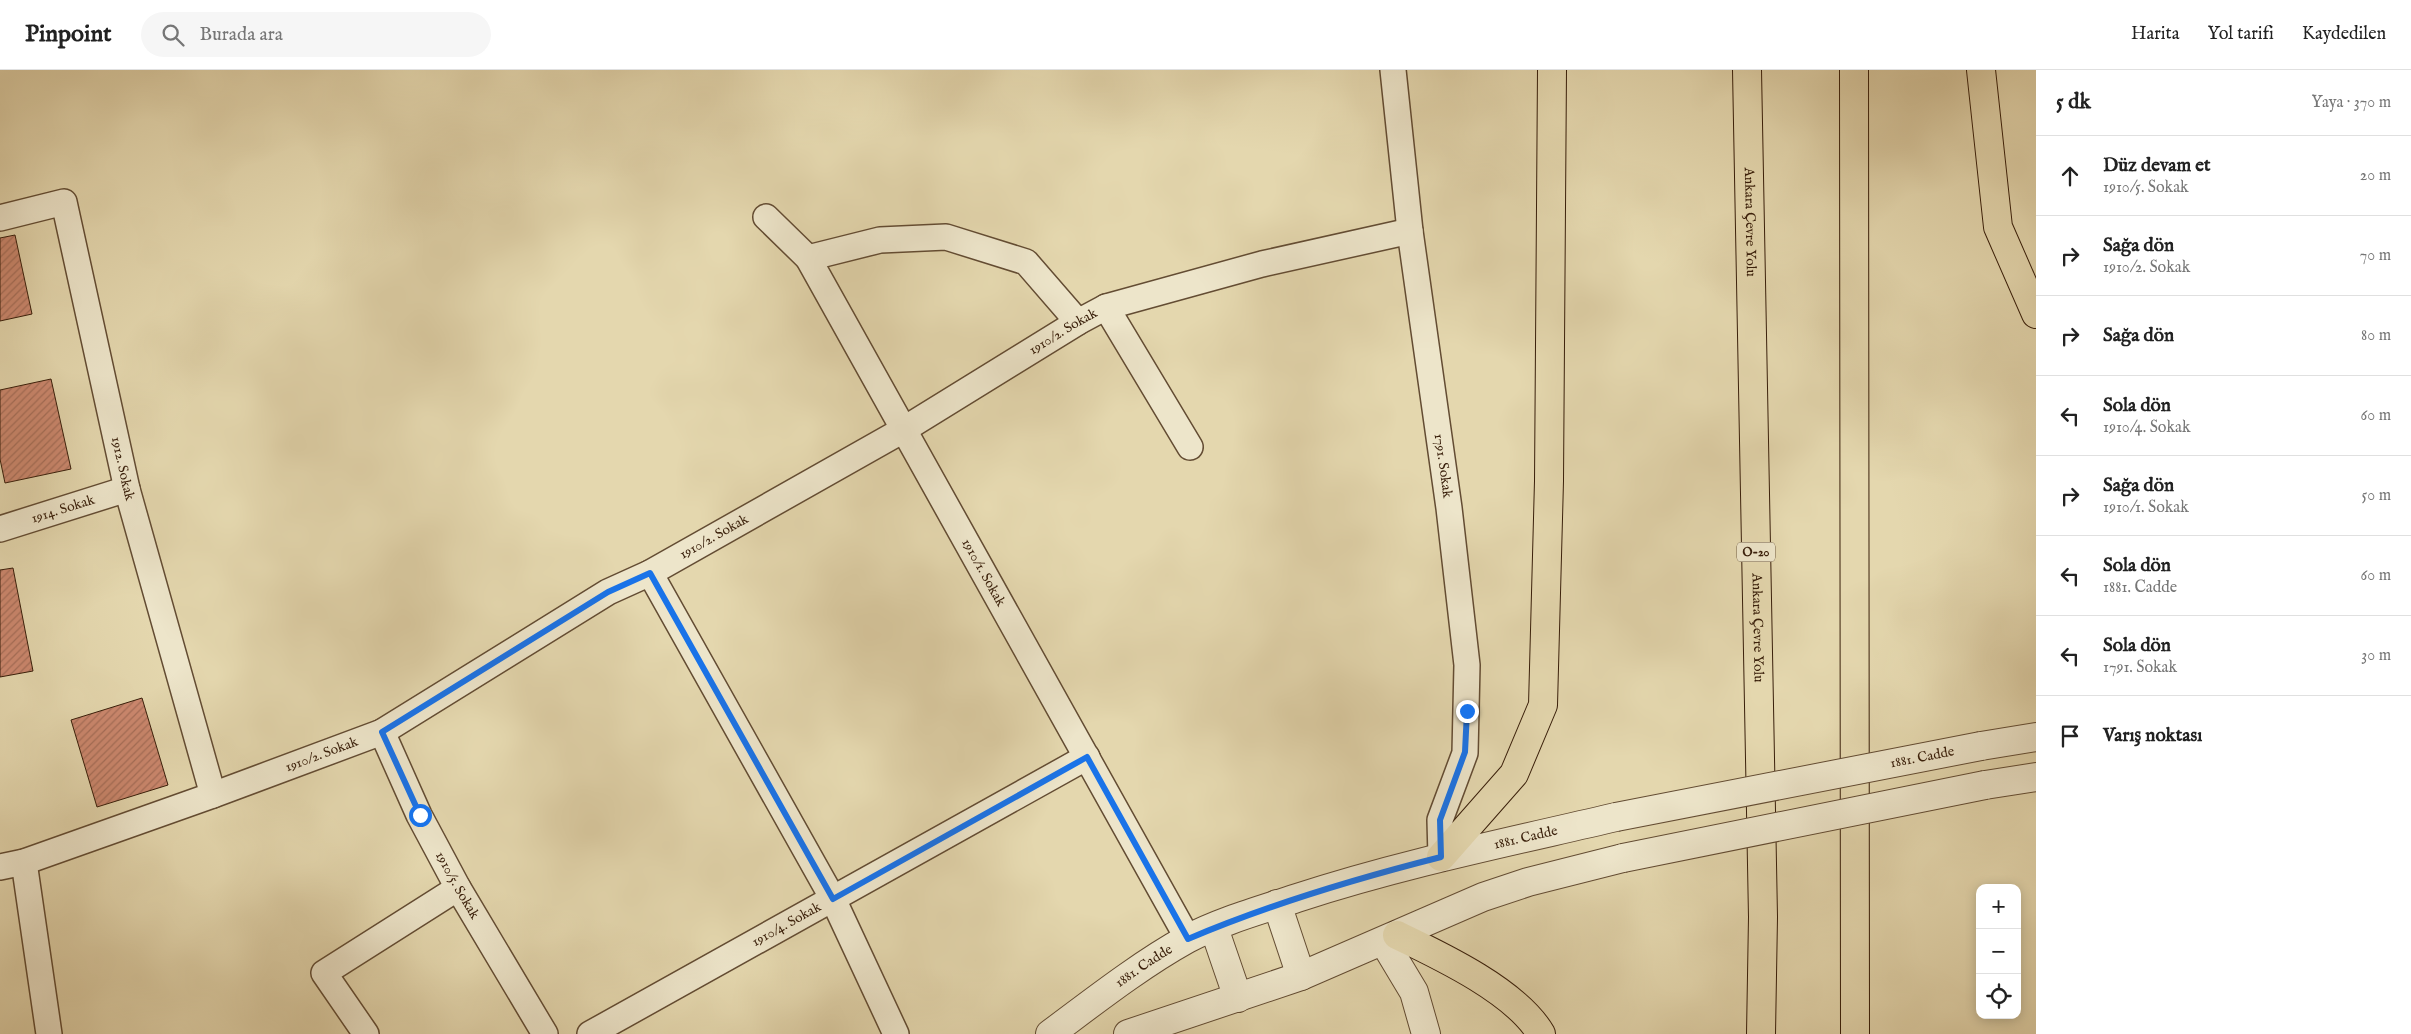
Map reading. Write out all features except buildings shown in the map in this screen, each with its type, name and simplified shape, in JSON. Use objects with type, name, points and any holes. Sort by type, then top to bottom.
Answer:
[{"type":"highway","points":[[1441,857],[1514,774],[1543,705],[1549,481],[1552,70]]},
{"type":"highway","name":"Ankara Çevre Yolu","points":[[1747,70],[1762,907],[1761,1034]]},
{"type":"highway","points":[[1854,70],[1855,1034]]},
{"type":"highway","points":[[1980,70],[1998,227],[2036,314]]},
{"type":"highway","points":[[1390,939],[1466,972],[1511,999],[1535,1024],[1541,1034]]},
{"type":"street","name":"1791. Sokak","points":[[1393,70],[1410,231],[1449,508],[1467,664],[1465,752],[1440,820],[1441,857]]},
{"type":"street","name":"1912. Sokak","points":[[0,218],[64,202],[127,489],[213,795]]},
{"type":"street","name":"1910/1. Sokak","points":[[766,217],[808,258],[1188,939]]},
{"type":"street","name":"1910/2. Sokak","points":[[49,1034],[12,864],[213,795],[382,732],[608,592],[650,573],[903,430],[1078,322],[1106,307],[1262,264],[1410,231]]},
{"type":"street","points":[[808,258],[880,240],[946,238],[1026,262],[1078,322]]},
{"type":"street","points":[[1106,307],[1190,447]]},
{"type":"street","name":"1914. Sokak","points":[[0,529],[127,489]]},
{"type":"street","points":[[650,573],[833,899],[896,1034]]},
{"type":"street","name":"1910/5. Sokak","points":[[382,732],[420,815],[458,888],[545,1034]]},
{"type":"street","name":"1881. Cadde","points":[[1050,1034],[1104,994],[1188,939],[1277,904],[1353,880],[1441,857],[1616,817],[2036,737]]},
{"type":"street","name":"1910/4. Sokak","points":[[590,1034],[1087,757]]},
{"type":"street","points":[[1128,1034],[1301,976],[1492,894],[1528,882],[1623,858],[1985,785],[2036,778]]},
{"type":"street","points":[[366,1034],[324,973],[458,888]]},
{"type":"street","points":[[1277,904],[1301,976]]},
{"type":"street","points":[[1214,928],[1238,998]]},
{"type":"street","points":[[1390,939],[1414,992],[1426,1034]]},
{"type":"route","points":[[420,815],[382,732],[608,592],[650,573],[833,899],[1087,757],[1188,939],[1277,904],[1353,880],[1441,857],[1440,820],[1465,752],[1467,711]]}]
